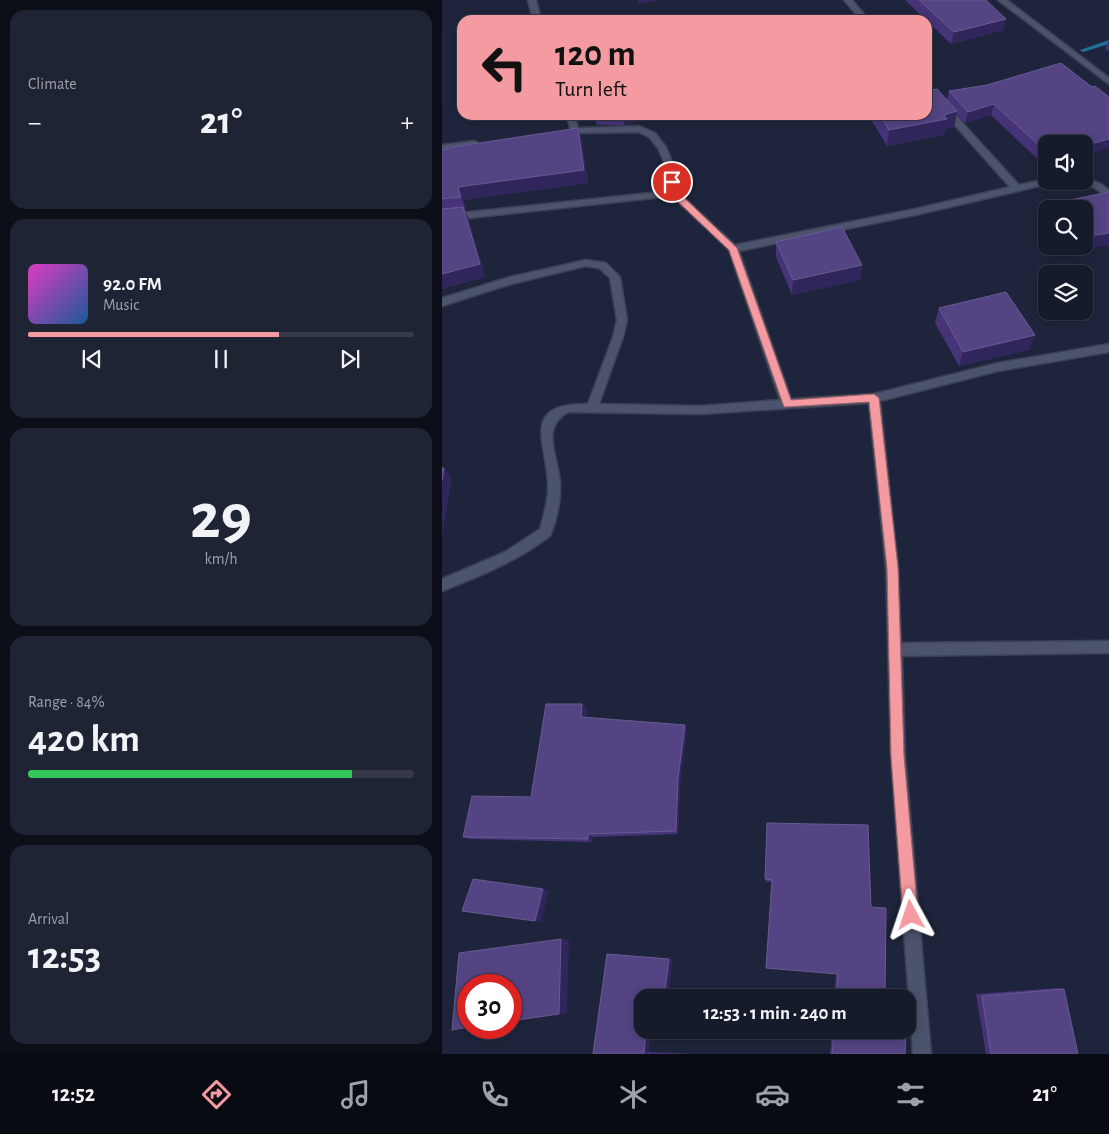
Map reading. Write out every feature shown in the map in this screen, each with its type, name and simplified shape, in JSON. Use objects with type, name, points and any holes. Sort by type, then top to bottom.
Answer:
[{"type":"street","points":[[532,0],[536,15]]},
{"type":"street","points":[[848,0],[861,15]]},
{"type":"street","points":[[1002,0],[1108,82]]},
{"type":"street","points":[[932,95],[1017,189]]},
{"type":"street","points":[[570,120],[571,131],[639,129],[647,132],[662,147],[668,162],[674,193],[733,248],[787,404]]},
{"type":"street","points":[[442,148],[481,143]]},
{"type":"street","points":[[733,248],[915,212],[1038,184]]},
{"type":"street","points":[[1093,184],[1108,196]]},
{"type":"street","points":[[442,218],[674,193]]},
{"type":"street","points":[[442,302],[510,281],[586,263],[602,265],[615,277],[622,320],[618,337],[592,407]]},
{"type":"street","points":[[442,585],[483,569],[526,548],[546,532],[554,484],[545,436],[549,420],[556,412],[566,408],[700,410],[874,398],[998,367],[1108,348]]},
{"type":"street","points":[[874,398],[892,568],[898,756],[922,1054]]},
{"type":"street","points":[[894,650],[1108,647]]},
{"type":"building","points":[[919,0],[986,0],[1006,19],[954,32]]},
{"type":"building","points":[[1061,63],[1092,87],[1095,86],[1109,97],[1109,139],[1093,143],[1093,135],[1038,135],[1038,145],[994,104],[968,112],[949,91],[987,85]]},
{"type":"building","points":[[937,89],[957,111],[944,115],[947,119],[889,130],[883,120],[932,120],[932,90]]},
{"type":"building","points":[[578,128],[584,170],[458,187],[461,197],[442,199],[442,150]]},
{"type":"building","points":[[1109,192],[1109,233],[1096,235],[1093,231],[1093,200],[1070,200]]},
{"type":"building","points":[[463,207],[480,264],[442,274],[442,209]]},
{"type":"building","points":[[842,227],[862,265],[793,280],[776,242]]},
{"type":"building","points":[[1006,292],[1035,335],[963,352],[939,308]]},
{"type":"building","points":[[546,704],[582,704],[581,717],[685,725],[678,779],[676,831],[588,834],[588,839],[463,837],[472,796],[531,797]]},
{"type":"building","points":[[767,823],[868,825],[871,907],[886,908],[885,989],[837,989],[838,974],[766,968],[772,880],[765,879]]},
{"type":"building","points":[[473,879],[543,889],[535,921],[462,911]]},
{"type":"building","points":[[561,939],[559,1014],[522,1019],[522,974],[457,974],[459,953]]},
{"type":"building","points":[[607,954],[669,959],[665,989],[634,989],[634,1039],[645,1039],[644,1054],[593,1054]]},
{"type":"building","points":[[457,975],[457,1029],[452,1030]]},
{"type":"building","points":[[1064,989],[1078,1054],[991,1054],[982,996]]},
{"type":"building","points":[[833,1039],[906,1039],[905,1054],[832,1054]]},
{"type":"waterway","points":[[1083,50],[1109,42]]},
{"type":"route","points":[[672,182],[674,193],[733,248],[787,404],[874,398],[892,568],[898,756],[911,915]]}]
